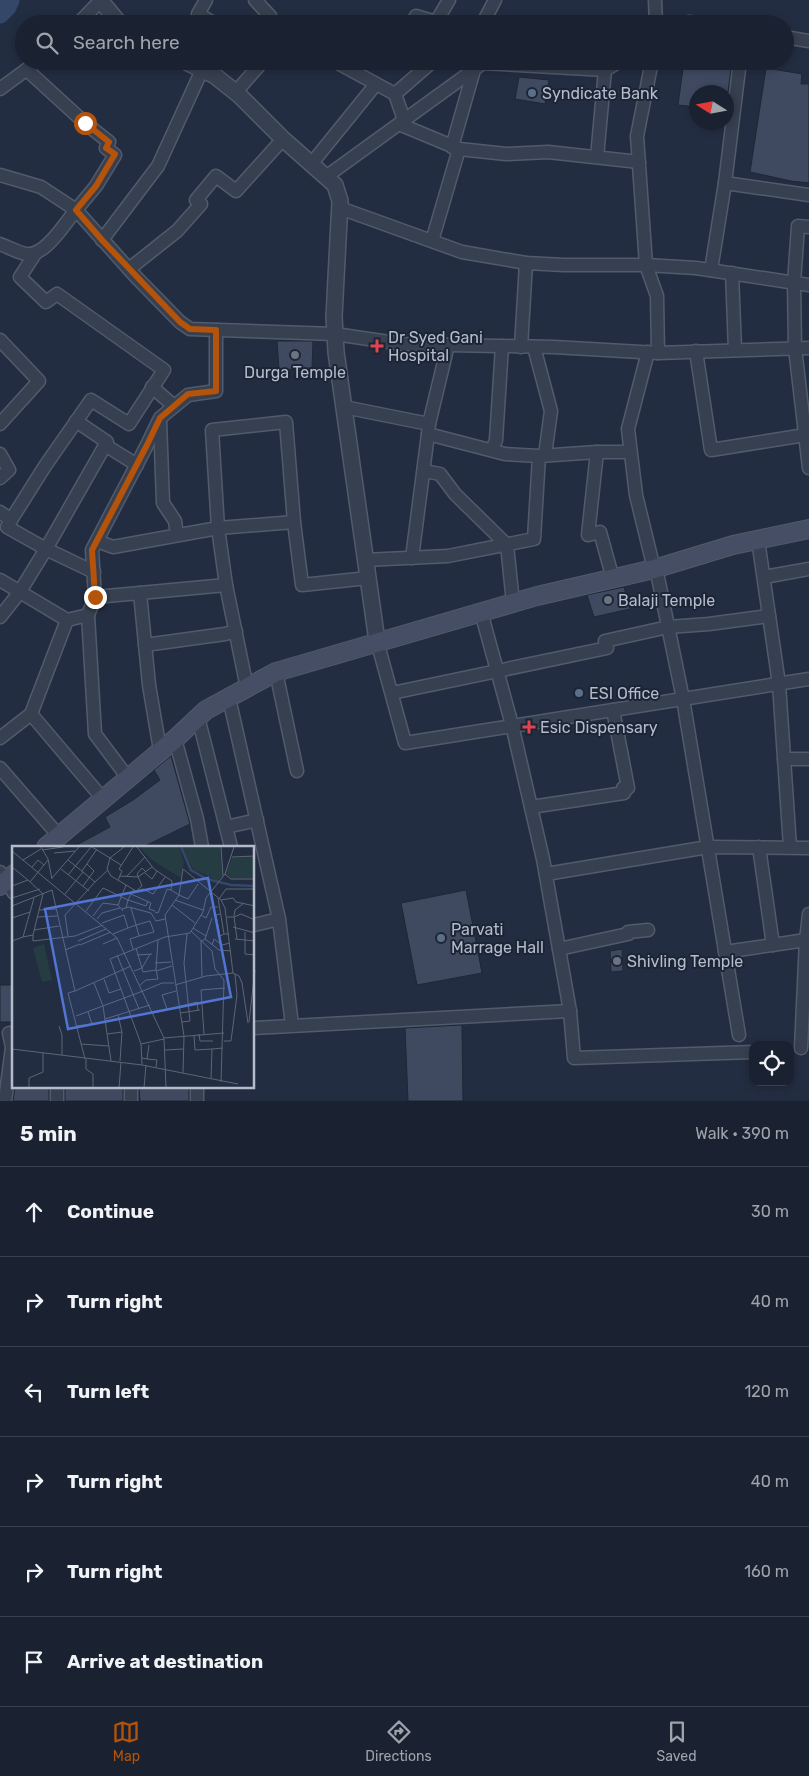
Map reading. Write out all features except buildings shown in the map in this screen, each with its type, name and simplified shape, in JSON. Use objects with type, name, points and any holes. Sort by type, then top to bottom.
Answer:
[{"type":"main road","points":[[53,842],[175,739],[206,710],[276,672],[513,602],[613,579],[733,545],[809,529]]},
{"type":"street","points":[[87,15],[101,0],[113,15]]},
{"type":"street","points":[[200,15],[198,14],[206,0]]},
{"type":"street","points":[[255,0],[269,15]]},
{"type":"street","points":[[440,15],[449,0]]},
{"type":"street","points":[[487,15],[495,0]]},
{"type":"street","points":[[656,0],[656,15]]},
{"type":"street","points":[[794,38],[809,41]]},
{"type":"street","points":[[0,89],[27,70],[85,123],[109,142],[106,148],[115,154],[96,186],[49,243],[35,254],[20,277],[46,302],[57,294],[164,370],[129,424],[91,400],[45,466],[7,527],[46,550],[94,572]]},
{"type":"street","points":[[102,240],[158,166],[202,70],[215,76],[236,92],[283,139],[336,185],[340,201],[334,316],[336,352],[377,641],[405,743],[809,678]]},
{"type":"street","points":[[236,92],[255,70]]},
{"type":"street","points":[[350,70],[395,94],[402,122]]},
{"type":"street","points":[[395,94],[423,70]]},
{"type":"street","points":[[327,176],[474,70]]},
{"type":"street","points":[[432,241],[474,70]]},
{"type":"street","points":[[596,157],[605,70]]},
{"type":"street","points":[[650,70],[637,136],[646,265],[658,296],[653,353],[628,429],[630,452],[636,494],[655,568],[683,699],[739,1035]]},
{"type":"street","points":[[711,270],[725,183],[739,70]]},
{"type":"street","points":[[312,163],[376,84]]},
{"type":"street","points":[[402,122],[456,148],[506,154],[548,152],[639,162]]},
{"type":"street","points":[[129,269],[177,231],[201,204],[196,200],[216,176],[236,191],[283,139]]},
{"type":"street","points":[[0,175],[40,187],[76,210],[129,269],[180,322],[190,329],[335,334],[402,344],[502,346],[653,353],[809,348]]},
{"type":"street","points":[[725,183],[809,195]]},
{"type":"street","points":[[340,208],[462,252],[526,263],[646,265],[711,270],[809,285]]},
{"type":"street","points":[[809,227],[798,226],[794,283],[795,348],[809,468]]},
{"type":"street","points":[[0,244],[25,254],[35,254]]},
{"type":"street","points":[[365,560],[448,556],[534,539],[542,456],[551,411],[527,347],[526,263]]},
{"type":"street","points":[[732,273],[735,350]]},
{"type":"street","points":[[128,778],[95,734],[88,615],[95,597],[92,550],[160,418],[188,394],[216,391],[216,330]]},
{"type":"street","points":[[0,340],[39,381],[0,424]]},
{"type":"street","points":[[412,558],[429,429],[448,345]]},
{"type":"street","points":[[492,450],[496,440],[502,346]]},
{"type":"street","points":[[696,351],[711,450],[805,435]]},
{"type":"street","points":[[152,387],[174,406]]},
{"type":"street","points":[[344,407],[429,429],[505,454],[542,456],[630,452]]},
{"type":"street","points":[[160,418],[163,503],[175,521],[177,535]]},
{"type":"street","points":[[0,617],[19,593],[46,550],[108,442],[76,421]]},
{"type":"street","points":[[247,688],[226,584],[218,528],[212,430],[286,422],[294,522],[302,585],[368,578]]},
{"type":"street","points":[[106,445],[137,464]]},
{"type":"street","points":[[597,452],[588,536],[600,532],[613,579]]},
{"type":"street","points":[[0,454],[9,470],[0,478]]},
{"type":"street","points":[[424,471],[440,474],[455,494],[507,545],[513,602]]},
{"type":"street","points":[[0,512],[11,520]]},
{"type":"street","points":[[97,541],[113,547],[218,528],[294,522]]},
{"type":"street","points":[[758,540],[779,684],[790,847]]},
{"type":"street","points":[[764,577],[809,569]]},
{"type":"street","points":[[0,580],[67,620],[88,615]]},
{"type":"street","points":[[95,597],[226,584]]},
{"type":"street","points":[[140,593],[149,685],[160,750]]},
{"type":"street","points":[[481,612],[512,725],[546,874],[570,1011],[574,1058],[749,1052]]},
{"type":"street","points":[[392,693],[607,648],[605,641],[668,627],[769,616]]},
{"type":"street","points":[[0,738],[31,714],[67,620]]},
{"type":"street","points":[[145,645],[236,631]]},
{"type":"street","points":[[276,672],[297,771]]},
{"type":"street","points":[[229,698],[279,918],[292,1025]]},
{"type":"street","points":[[531,806],[624,793],[623,788],[628,788],[613,710]]},
{"type":"street","points":[[31,714],[103,799]]},
{"type":"street","points":[[198,717],[231,846]]},
{"type":"street","points":[[175,739],[197,819],[202,846]]},
{"type":"street","points":[[784,759],[809,759]]},
{"type":"street","points":[[0,768],[53,842]]},
{"type":"street","points":[[226,827],[257,820]]},
{"type":"street","points":[[546,874],[708,847],[809,848]]},
{"type":"street","points":[[759,847],[773,945]]},
{"type":"street","points":[[800,1048],[809,914]]},
{"type":"street","points":[[255,926],[279,918]]},
{"type":"street","points":[[559,949],[628,934],[628,932],[648,930]]},
{"type":"street","points":[[725,952],[806,940]]},
{"type":"street","points":[[255,1028],[570,1011]]},
{"type":"street","points":[[5,1101],[11,1056],[8,1033]]},
{"type":"street","points":[[57,1088],[57,1101]]},
{"type":"street","points":[[131,1088],[131,1101]]},
{"type":"street","points":[[196,1101],[197,1088]]},
{"type":"waterway","points":[[0,14],[7,7],[10,0]]},
{"type":"place","name":"Syndicate Bank","points":[[532,93]]},
{"type":"place","name":"Dr Syed Gani Hospital","points":[[377,346]]},
{"type":"place","name":"Durga Temple","points":[[295,355]]},
{"type":"place","name":"Balaji Temple","points":[[608,600]]},
{"type":"place","name":"ESI Office","points":[[579,693]]},
{"type":"place","name":"Esic Dispensary","points":[[529,727]]},
{"type":"place","name":"Parvati Marrage Hall","points":[[441,938]]},
{"type":"place","name":"Shivling Temple","points":[[617,961]]},
{"type":"route","points":[[85,123],[109,142],[106,148],[115,154],[96,186],[76,210],[136,277],[180,322],[190,329],[216,330],[216,391],[188,394],[160,418],[92,550],[95,597]]}]
